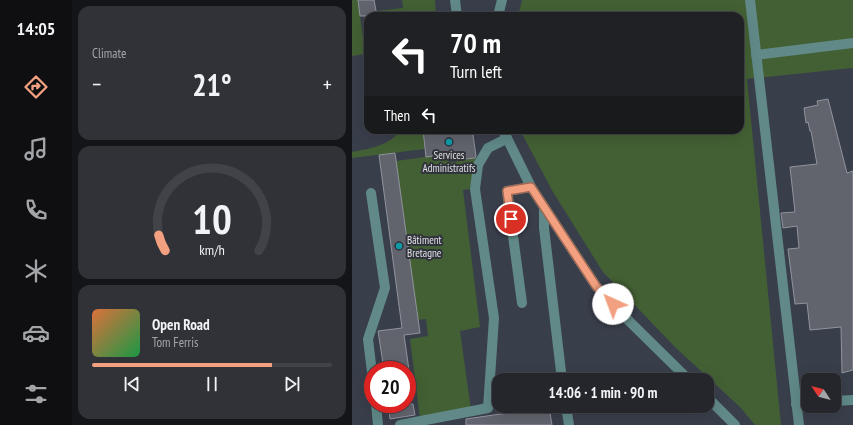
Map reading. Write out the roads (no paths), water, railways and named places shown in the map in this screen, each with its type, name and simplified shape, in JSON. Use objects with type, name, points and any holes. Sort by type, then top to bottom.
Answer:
[{"type":"lane","points":[[455,0],[457,12]]},
{"type":"lane","points":[[499,12],[502,0]]},
{"type":"lane","points":[[750,0],[799,425]]},
{"type":"lane","points":[[756,55],[853,43]]},
{"type":"lane","points":[[400,425],[488,408],[494,318],[475,190],[478,165],[488,148],[505,134],[531,187],[596,286],[682,373]]},
{"type":"lane","points":[[522,303],[507,191],[531,187]]},
{"type":"lane","points":[[371,193],[386,288],[368,339],[371,361]]},
{"type":"lane","points":[[544,207],[544,228],[561,373]]},
{"type":"lane","points":[[841,401],[853,400]]},
{"type":"lane","points":[[714,404],[735,425]]},
{"type":"lane","points":[[796,404],[801,404]]},
{"type":"lane","points":[[377,413],[378,425]]},
{"type":"lane","points":[[567,413],[569,425]]},
{"type":"place","name":"Services Administratifs","points":[[449,142]]},
{"type":"place","name":"Bâtiment Bretagne","points":[[399,246]]}]
